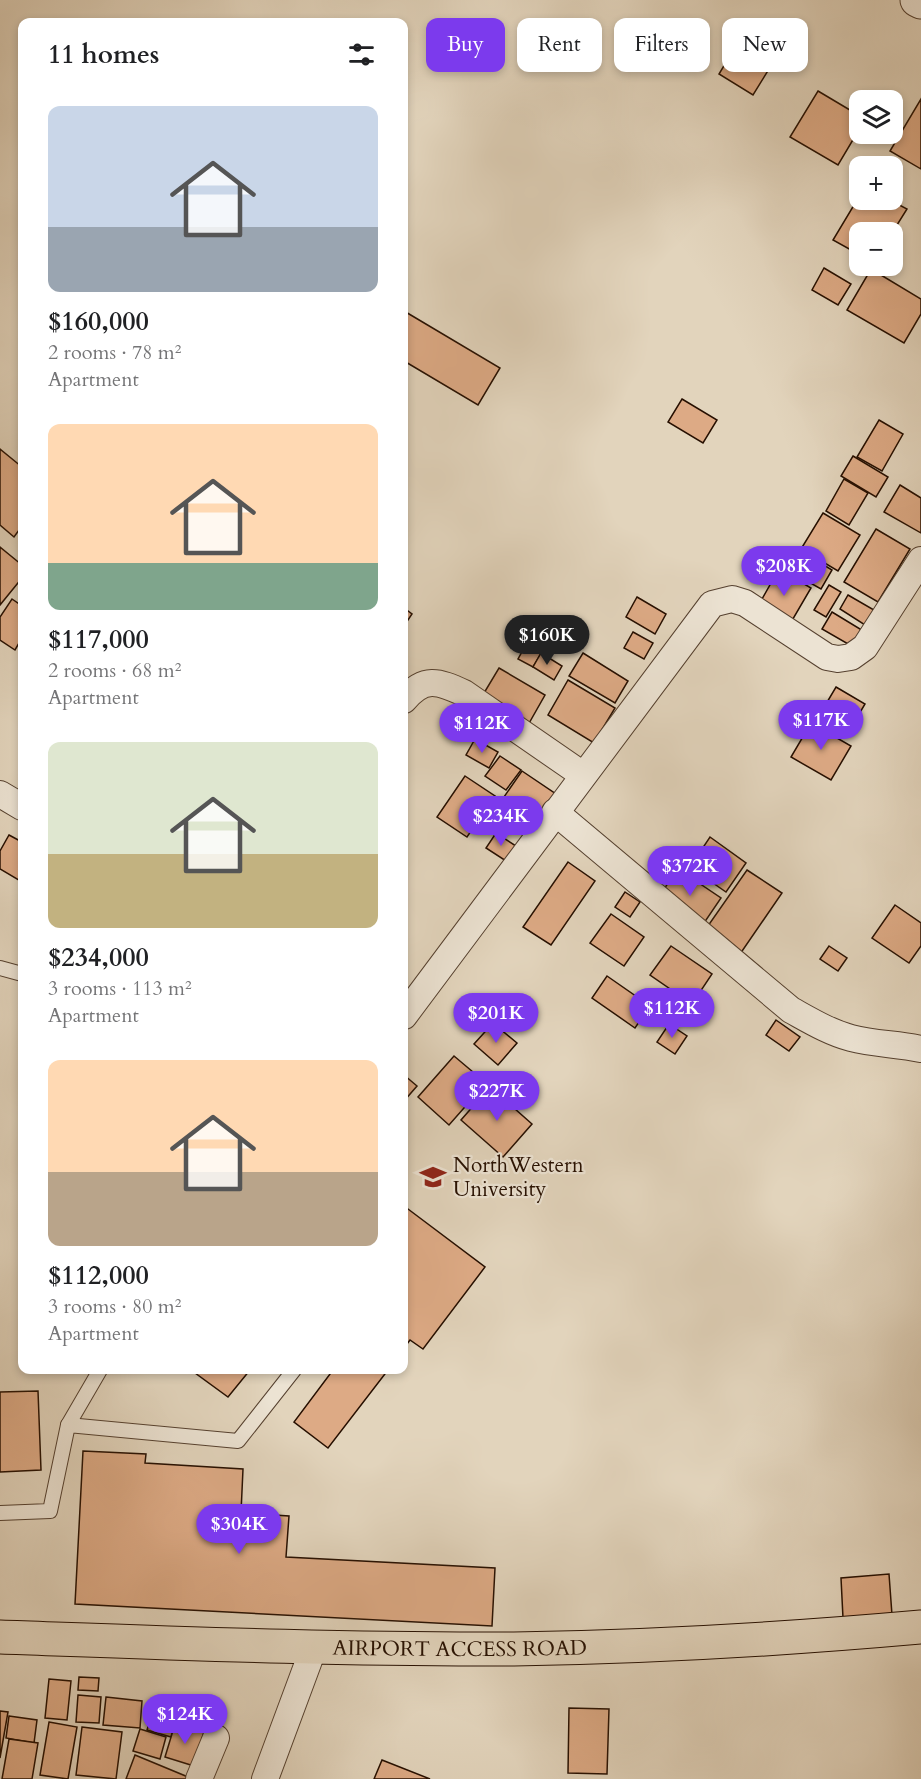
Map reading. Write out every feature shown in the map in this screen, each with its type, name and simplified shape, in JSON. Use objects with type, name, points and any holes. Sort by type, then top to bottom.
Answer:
[{"type":"main road","name":"AIRPORT ACCESS ROAD","points":[[0,1637],[314,1647],[527,1648],[787,1639],[921,1628]]},
{"type":"street","points":[[916,0],[921,2]]},
{"type":"street","points":[[408,1011],[712,604],[732,599],[744,603],[827,657],[838,660],[852,657],[866,647],[921,560]]},
{"type":"street","points":[[408,695],[423,683],[435,682],[464,693],[583,775]]},
{"type":"street","points":[[0,794],[18,805]]},
{"type":"street","points":[[555,812],[791,1010],[825,1029],[852,1038],[921,1049]]},
{"type":"street","points":[[265,1779],[314,1647]]},
{"type":"street","points":[[199,1779],[216,1738]]},
{"type":"lane","points":[[0,968],[18,973]]},
{"type":"lane","points":[[0,1513],[50,1511],[68,1425],[98,1374]]},
{"type":"lane","points":[[68,1425],[238,1441],[291,1374]]},
{"type":"building","points":[[722,69],[722,72],[767,72],[753,95],[719,74]]},
{"type":"building","points":[[818,91],[849,109],[850,144],[838,165],[790,137]]},
{"type":"building","points":[[921,99],[921,169],[903,159],[903,156],[890,151],[894,144],[903,144],[903,129]]},
{"type":"building","points":[[903,207],[907,209],[899,222],[849,222],[849,249],[833,240],[851,210],[903,210]]},
{"type":"building","points":[[824,268],[851,284],[838,305],[812,290]]},
{"type":"building","points":[[867,276],[883,276],[921,299],[921,314],[904,343],[847,310]]},
{"type":"building","points":[[408,313],[500,368],[478,405],[408,363]]},
{"type":"building","points":[[682,399],[717,420],[703,443],[668,422]]},
{"type":"building","points":[[879,420],[903,434],[882,471],[857,457]]},
{"type":"building","points":[[0,449],[18,464],[18,532],[14,537],[0,525]]},
{"type":"building","points":[[853,456],[888,477],[876,497],[841,476]]},
{"type":"building","points":[[844,479],[868,493],[849,525],[826,511]]},
{"type":"building","points":[[900,485],[921,498],[921,533],[884,512]]},
{"type":"building","points":[[823,513],[860,535],[838,571],[801,549]]},
{"type":"building","points":[[876,529],[910,549],[878,602],[844,582]]},
{"type":"building","points":[[0,547],[18,562],[18,583],[0,605]]},
{"type":"building","points":[[801,551],[832,570],[821,589],[789,571]]},
{"type":"building","points":[[779,569],[811,588],[790,624],[758,606]]},
{"type":"building","points":[[829,585],[841,592],[826,617],[814,610]]},
{"type":"building","points":[[848,595],[874,610],[865,625],[840,609]]},
{"type":"building","points":[[637,597],[666,614],[655,634],[626,617]]},
{"type":"building","points":[[12,599],[18,603],[18,645],[15,650],[0,640],[0,617]]},
{"type":"building","points":[[832,612],[865,632],[855,648],[822,629]]},
{"type":"building","points":[[633,632],[653,643],[644,659],[624,648]]},
{"type":"building","points":[[527,643],[542,652],[533,667],[518,659]]},
{"type":"building","points":[[541,653],[562,666],[554,680],[533,667]]},
{"type":"building","points":[[583,653],[628,681],[615,703],[569,676]]},
{"type":"building","points":[[499,668],[545,695],[528,725],[481,698]]},
{"type":"building","points":[[568,680],[615,708],[594,743],[548,715]]},
{"type":"building","points":[[836,687],[865,704],[849,731],[820,714]]},
{"type":"building","points":[[811,723],[851,746],[831,780],[791,757]]},
{"type":"building","points":[[475,739],[498,752],[489,768],[466,755]]},
{"type":"building","points":[[500,756],[521,770],[506,790],[485,776]]},
{"type":"building","points":[[522,771],[556,794],[531,831],[497,807]]},
{"type":"building","points":[[465,776],[495,796],[467,837],[437,817]]},
{"type":"building","points":[[496,833],[516,846],[506,861],[486,848]]},
{"type":"building","points":[[9,835],[18,840],[18,880],[0,869],[0,851]]},
{"type":"building","points":[[710,837],[746,863],[726,892],[690,867]]},
{"type":"building","points":[[568,862],[595,881],[551,945],[523,927]]},
{"type":"building","points":[[678,869],[721,898],[702,926],[659,896]]},
{"type":"building","points":[[747,870],[782,893],[738,957],[703,933]]},
{"type":"building","points":[[625,892],[640,902],[630,917],[615,907]]},
{"type":"building","points":[[895,905],[921,923],[921,946],[909,963],[872,938]]},
{"type":"building","points":[[611,914],[644,937],[624,966],[590,943]]},
{"type":"building","points":[[671,946],[712,974],[692,1004],[650,975]]},
{"type":"building","points":[[829,946],[847,958],[838,971],[820,959]]},
{"type":"building","points":[[607,976],[650,1006],[635,1028],[592,998]]},
{"type":"building","points":[[471,1001],[490,1018],[480,1030],[461,1013]]},
{"type":"building","points":[[776,1020],[800,1037],[789,1051],[766,1035]]},
{"type":"building","points":[[493,1023],[517,1043],[498,1065],[474,1044]]},
{"type":"building","points":[[669,1024],[687,1036],[675,1054],[657,1042]]},
{"type":"building","points":[[454,1056],[486,1083],[449,1125],[418,1097]]},
{"type":"building","points":[[408,1078],[417,1086],[408,1096]]},
{"type":"building","points":[[490,1087],[532,1124],[503,1157],[461,1120]]},
{"type":"building","points":[[408,1209],[485,1267],[423,1349],[410,1340],[408,1343]]},
{"type":"building","points":[[196,1374],[247,1374],[228,1397]]},
{"type":"building","points":[[330,1374],[385,1374],[328,1448],[294,1422]]},
{"type":"building","points":[[38,1391],[41,1470],[0,1472],[0,1392]]},
{"type":"building","points":[[83,1451],[146,1454],[145,1463],[243,1469],[241,1513],[289,1516],[286,1557],[495,1568],[492,1626],[75,1604]]},
{"type":"building","points":[[889,1574],[892,1615],[843,1618],[841,1578]]},
{"type":"building","points":[[79,1677],[99,1678],[98,1691],[78,1690]]},
{"type":"building","points":[[49,1679],[71,1681],[67,1720],[45,1718]]},
{"type":"building","points":[[78,1695],[101,1697],[99,1723],[76,1722]]},
{"type":"building","points":[[106,1697],[142,1701],[140,1728],[103,1725]]},
{"type":"building","points":[[154,1708],[177,1714],[171,1737],[147,1730]]},
{"type":"building","points":[[569,1708],[609,1709],[607,1774],[568,1773]]},
{"type":"building","points":[[0,1711],[8,1712],[0,1758]]},
{"type":"building","points":[[9,1716],[37,1720],[34,1743],[6,1738]]},
{"type":"building","points":[[49,1722],[77,1727],[68,1779],[40,1775]]},
{"type":"building","points":[[175,1724],[204,1732],[194,1766],[165,1757]]},
{"type":"building","points":[[82,1727],[122,1732],[116,1779],[76,1775]]},
{"type":"building","points":[[140,1729],[166,1737],[160,1759],[133,1751]]},
{"type":"building","points":[[9,1739],[38,1743],[32,1779],[2,1779]]},
{"type":"building","points":[[135,1755],[188,1777],[187,1779],[126,1779]]},
{"type":"building","points":[[382,1760],[430,1779],[374,1779]]},
{"type":"place","name":"NorthWestern University","points":[[433,1177]]}]
